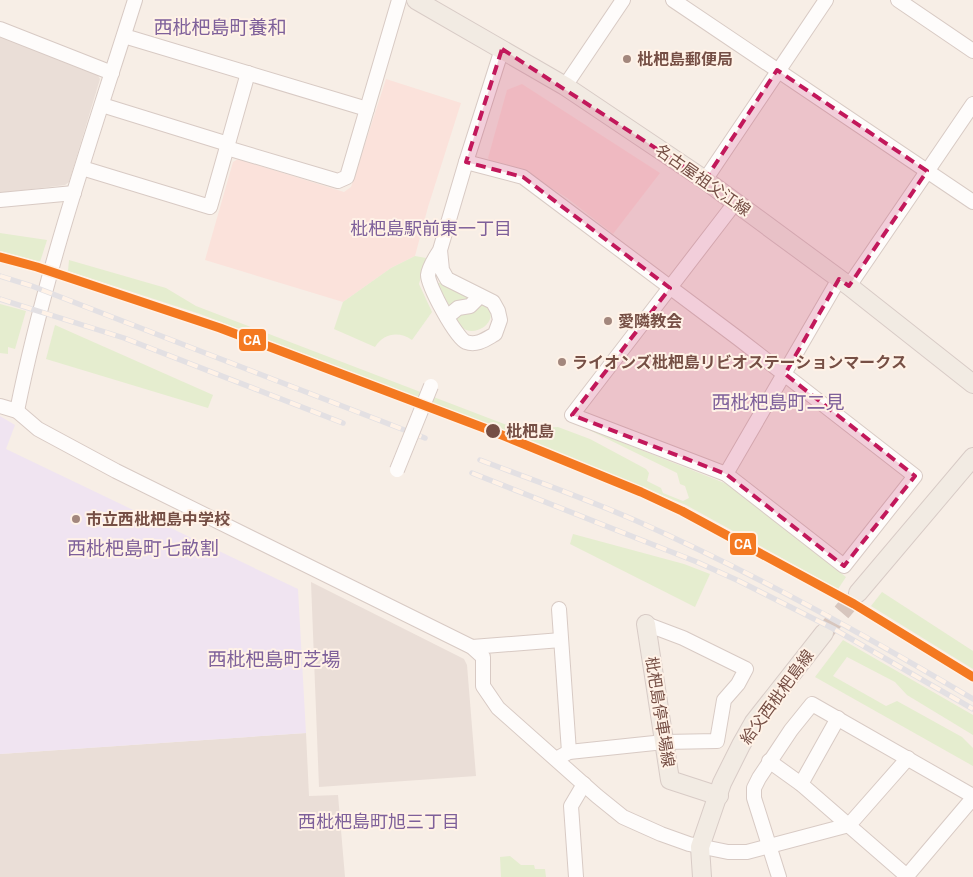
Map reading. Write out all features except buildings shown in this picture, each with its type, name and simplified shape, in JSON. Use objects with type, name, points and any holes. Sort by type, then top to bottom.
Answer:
[{"type":"main road","name":"名古屋祖父江線","points":[[416,0],[565,86],[736,201],[973,384]]},
{"type":"main road","points":[[858,592],[973,457]]},
{"type":"main road","name":"枇杷島停車場線","points":[[646,624],[670,780],[718,796]]},
{"type":"main road","name":"給父西枇杷島線","points":[[702,877],[700,847],[722,783],[741,745],[754,722],[824,633]]},
{"type":"street","points":[[17,411],[28,358],[53,263],[135,0]]},
{"type":"street","points":[[102,105],[338,181],[346,177],[399,0]]},
{"type":"street","points":[[565,86],[623,0]]},
{"type":"street","points":[[673,0],[973,202]]},
{"type":"street","points":[[705,180],[777,70],[826,0]]},
{"type":"street","points":[[898,0],[973,51]]},
{"type":"street","points":[[0,29],[112,72]]},
{"type":"street","points":[[124,36],[367,110]]},
{"type":"street","points":[[440,250],[442,270],[447,279],[493,302],[498,311],[500,320],[495,334],[478,343],[467,342],[459,338],[432,288],[428,275],[433,261],[440,250],[502,49]]},
{"type":"street","points":[[82,168],[210,207],[248,74]]},
{"type":"street","points":[[726,474],[785,374],[844,283],[927,171],[973,104]]},
{"type":"street","points":[[466,162],[523,178],[670,288],[688,300],[916,476],[844,566],[726,474],[572,415],[670,288],[736,201]]},
{"type":"street","points":[[0,200],[74,193]]},
{"type":"street","points":[[447,317],[458,308],[470,306],[480,296]]},
{"type":"street","points":[[397,470],[431,386]]},
{"type":"street","points":[[0,406],[17,411],[38,429],[116,472],[472,647],[483,657],[483,686],[498,708],[624,817],[661,834],[700,847],[728,852],[747,852],[849,825],[908,758]]},
{"type":"street","points":[[559,609],[569,752]]},
{"type":"street","points":[[556,760],[569,752],[664,742],[717,741],[724,700],[738,684],[746,670],[683,638],[646,624]]},
{"type":"street","points":[[472,647],[561,640]]},
{"type":"street","points":[[769,761],[801,784],[907,877],[973,797],[812,704],[769,761],[754,788],[754,798],[779,877]]},
{"type":"street","points":[[801,784],[838,718]]},
{"type":"street","points":[[576,877],[571,806],[584,784]]},
{"type":"highlighted area","points":[[502,49],[705,180],[777,70],[927,171],[849,286],[839,279],[785,374],[915,476],[844,566],[726,474],[572,415],[670,288],[523,177],[466,162]]},
{"type":"shaded area","points":[[0,35],[97,74],[100,79],[69,182],[65,185],[0,193]]},
{"type":"shaded area","points":[[386,79],[461,103],[428,207],[415,256],[391,268],[343,302],[205,260],[233,162],[238,159],[344,192],[351,187]]},
{"type":"shaded area","points":[[522,84],[660,173],[613,234],[567,198],[537,179],[491,162],[488,158],[507,90]]},
{"type":"shaded area","name":"市立西枇杷島中学校","points":[[0,416],[15,425],[6,449],[298,589],[306,733],[0,754]]},
{"type":"shaded area","points":[[311,582],[464,659],[467,665],[476,776],[319,787]]},
{"type":"shaded area","points":[[306,733],[309,796],[338,795],[345,877],[0,877],[0,754]]},
{"type":"green space","points":[[0,233],[47,240],[40,262],[0,251]]},
{"type":"green space","points":[[415,256],[426,258],[419,284],[432,312],[412,340],[402,335],[392,335],[387,336],[375,347],[334,329],[343,302],[391,268]]},
{"type":"green space","points":[[69,260],[166,288],[196,306],[517,429],[558,427],[590,439],[646,469],[649,473],[647,481],[661,488],[663,493],[683,501],[689,498],[685,486],[680,484],[677,473],[583,427],[727,484],[846,577],[838,589],[686,505],[441,406],[200,314],[68,271]]},
{"type":"green space","points":[[436,283],[445,283],[474,299],[452,310]]},
{"type":"green space","points":[[479,301],[491,313],[486,325],[474,331],[460,326],[455,315]]},
{"type":"green space","points":[[0,304],[26,311],[15,349],[8,347],[8,354],[0,353]]},
{"type":"green space","points":[[55,325],[213,395],[208,408],[46,359]]},
{"type":"green space","points":[[573,534],[684,564],[710,574],[695,607],[570,544]]},
{"type":"green space","points":[[882,592],[973,651],[973,669],[871,606]]},
{"type":"green space","points":[[843,640],[973,715],[973,735],[907,695],[895,682],[847,657],[833,676],[886,706],[897,701],[962,737],[973,748],[973,766],[815,677]]},
{"type":"green space","points":[[510,856],[521,865],[534,865],[535,869],[545,869],[546,877],[501,877],[500,857]]},
{"type":"tunnel","points":[[824,633],[858,593]]},
{"type":"railway","points":[[0,276],[32,286],[425,438]]},
{"type":"railway","points":[[0,299],[124,338],[343,423]]},
{"type":"railway","points":[[480,460],[619,514],[725,562],[850,628],[973,699]]},
{"type":"railway","points":[[472,473],[697,562],[739,581],[834,629],[973,709]]},
{"type":"transit line","name":"CA","points":[[0,257],[37,267],[220,328],[492,431],[641,492],[682,511],[854,604],[973,677]]},
{"type":"place","name":"枇杷島郵便局","points":[[627,59]]},
{"type":"place","name":"愛隣教会","points":[[608,321]]},
{"type":"place","name":"ライオンズ枇杷島リビオステーションマークス","points":[[562,362]]},
{"type":"place","name":"枇杷島","points":[[493,431]]},
{"type":"place","name":"市立西枇杷島中学校","points":[[76,519]]},
{"type":"district","name":"西枇杷島町養和","points":[[220,27]]},
{"type":"district","name":"枇杷島駅前東一丁目","points":[[431,228]]},
{"type":"district","name":"西枇杷島町二見","points":[[778,402]]},
{"type":"district","name":"西枇杷島町七畝割","points":[[143,548]]},
{"type":"district","name":"西枇杷島町芝場","points":[[274,659]]},
{"type":"district","name":"西枇杷島町旭三丁目","points":[[379,821]]}]
